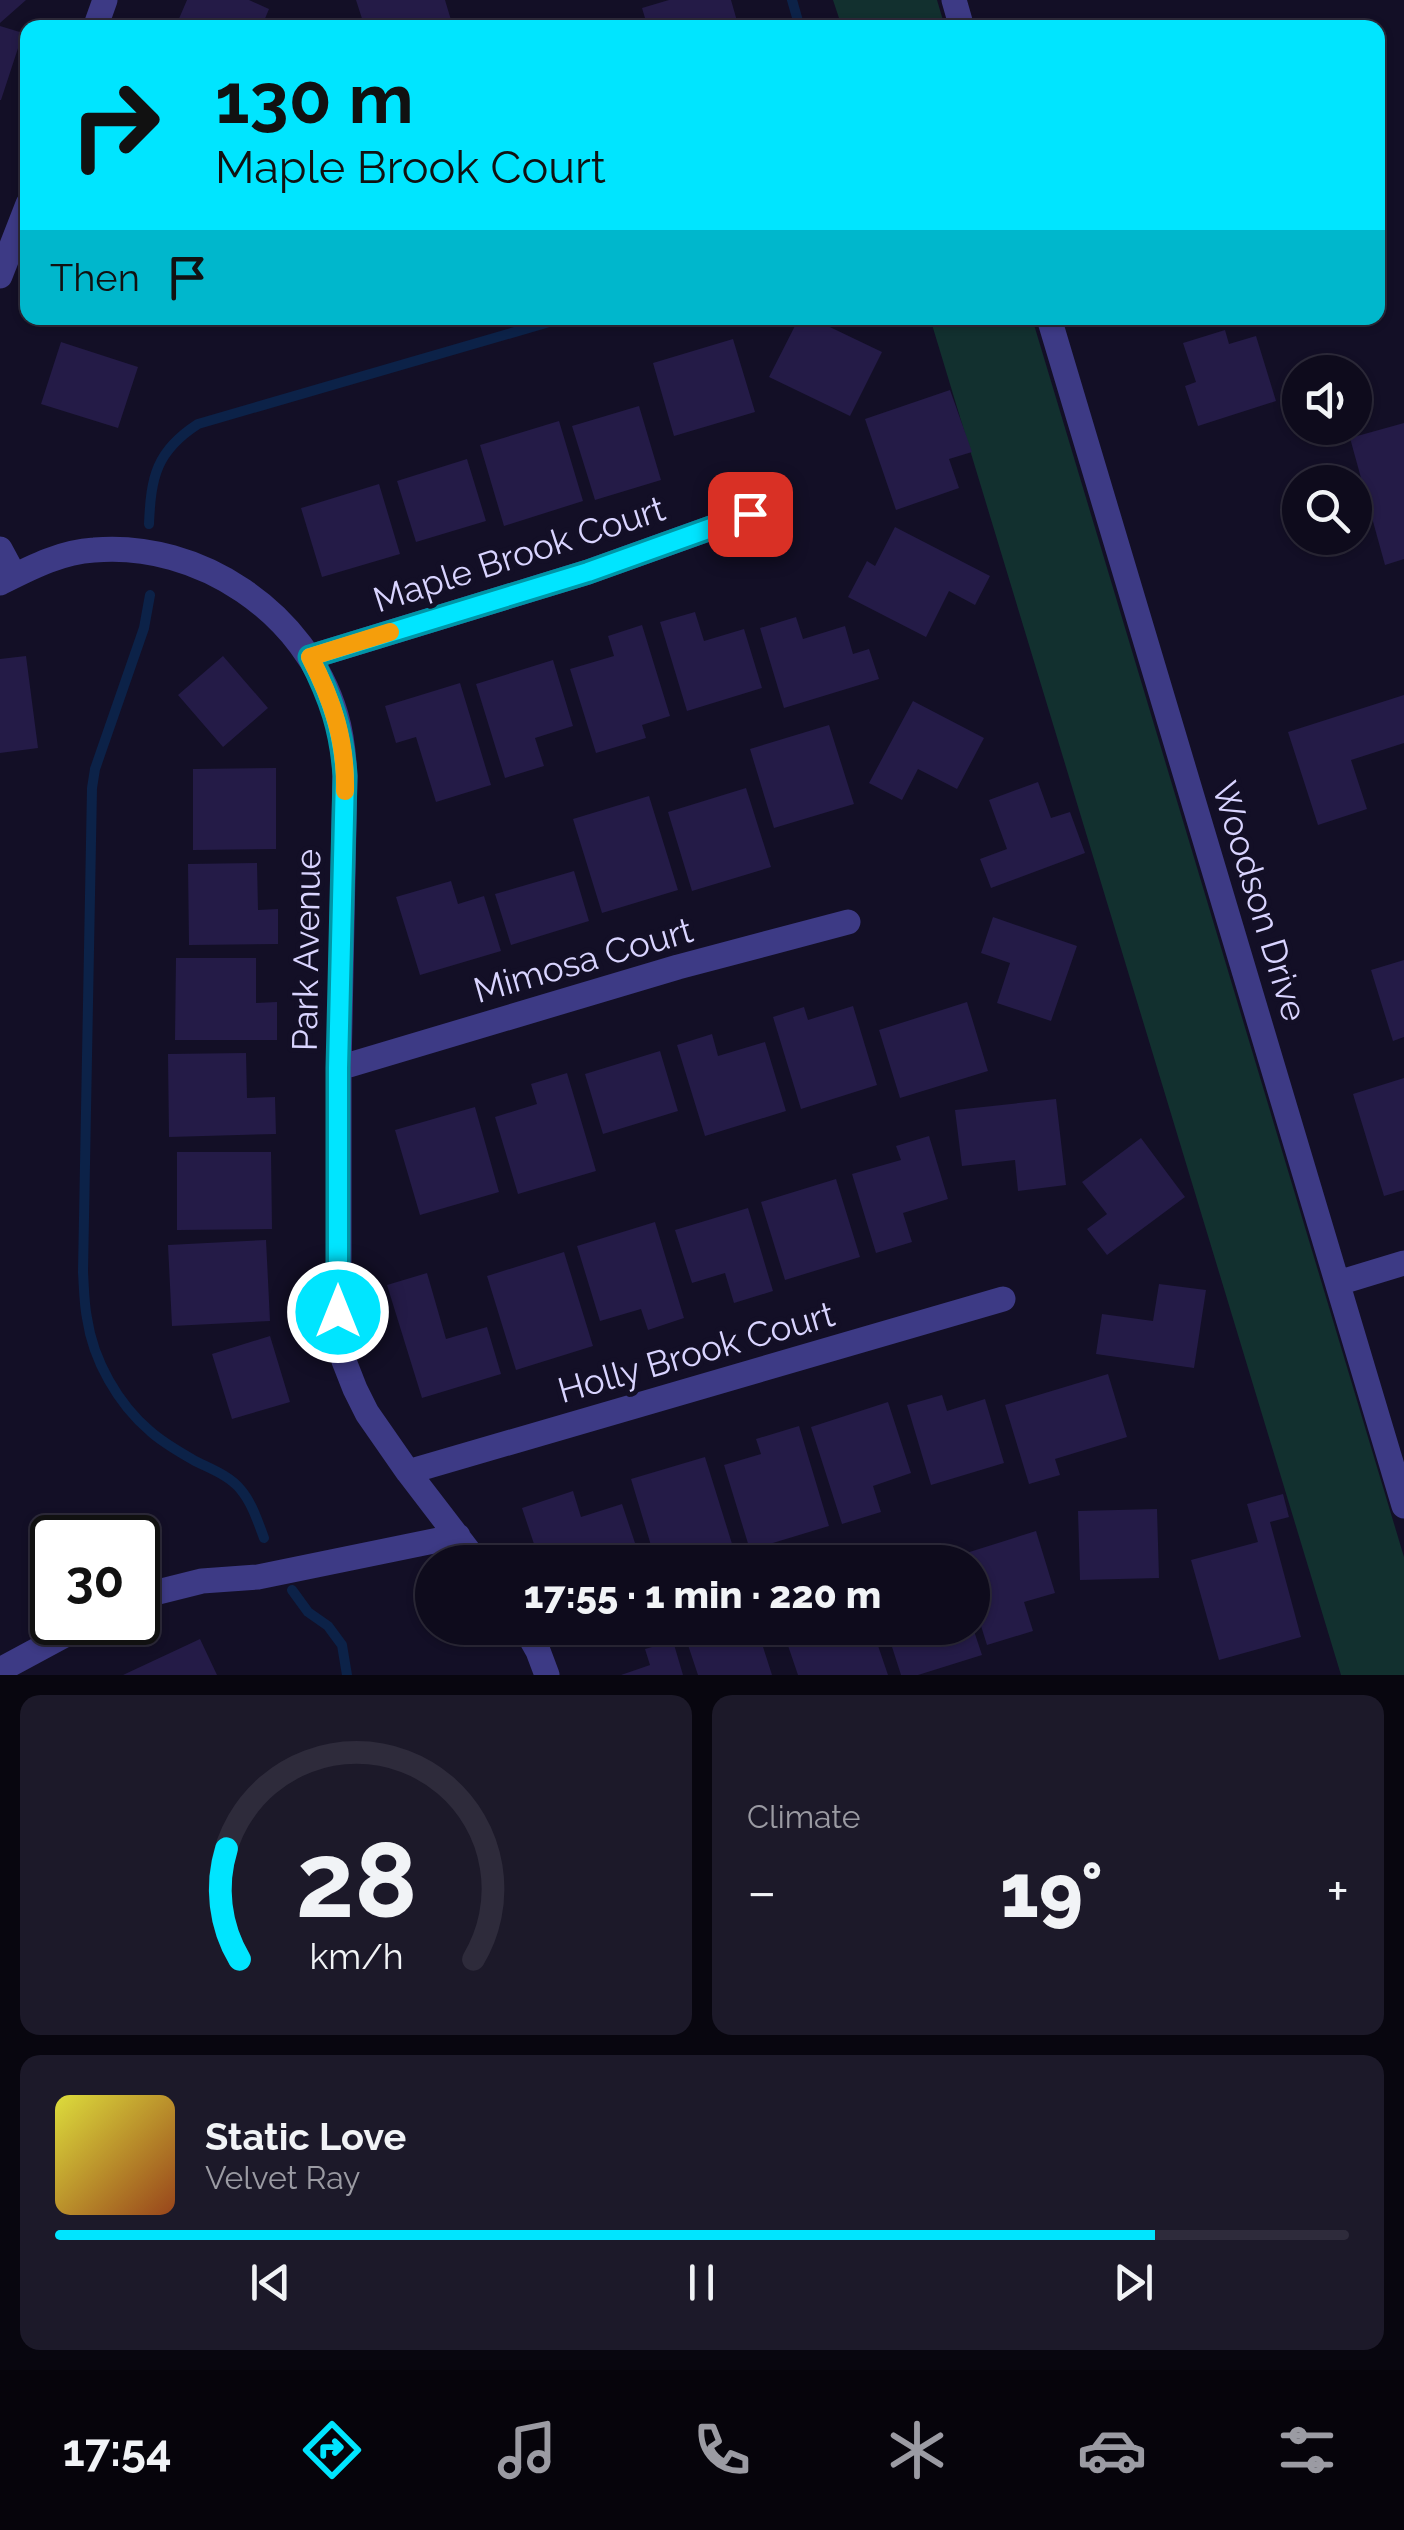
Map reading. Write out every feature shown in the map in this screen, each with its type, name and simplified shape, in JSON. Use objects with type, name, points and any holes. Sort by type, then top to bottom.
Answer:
[{"type":"street","points":[[0,276],[20,225]]},
{"type":"street","name":"Woodson Drive","points":[[1051,325],[1404,1506]]},
{"type":"street","name":"Maple Brook Court","points":[[310,657],[588,572],[750,514]]},
{"type":"street","points":[[0,549],[7,579]]},
{"type":"street","name":"Park Avenue","points":[[7,579],[65,555],[93,550],[162,554],[227,579],[257,599],[310,657],[327,690],[343,747],[345,796],[338,1068],[339,1334],[344,1360],[367,1413],[465,1545]]},
{"type":"street","name":"Mimosa Court","points":[[338,1068],[848,922]]},
{"type":"street","points":[[1338,1283],[1404,1263]]},
{"type":"street","name":"Holly Brook Court","points":[[408,1472],[1003,1300]]},
{"type":"street","points":[[160,1592],[202,1581],[258,1577],[458,1536]]},
{"type":"street","points":[[0,1670],[46,1645]]},
{"type":"street","points":[[533,1645],[547,1675]]},
{"type":"green space","points":[[833,0],[937,0],[943,20],[840,20]]},
{"type":"green space","points":[[932,325],[1034,325],[1404,1557],[1404,1675],[1341,1675]]},
{"type":"building","points":[[0,0],[26,0],[0,23]]},
{"type":"building","points":[[187,0],[249,0],[269,9],[264,20],[178,20]]},
{"type":"building","points":[[356,0],[445,0],[451,20],[362,20]]},
{"type":"building","points":[[669,0],[731,0],[737,20],[646,20],[642,8]]},
{"type":"building","points":[[0,26],[20,32],[20,42],[0,100]]},
{"type":"building","points":[[795,325],[826,325],[882,352],[850,416],[769,377]]},
{"type":"building","points":[[1225,330],[1229,344],[1256,336],[1276,401],[1198,426],[1185,386],[1196,382],[1183,343]]},
{"type":"building","points":[[733,339],[755,412],[674,436],[653,363]]},
{"type":"building","points":[[61,342],[138,367],[118,428],[41,404]]},
{"type":"building","points":[[950,390],[972,452],[949,459],[959,488],[896,510],[865,419]]},
{"type":"building","points":[[639,406],[661,480],[595,500],[572,426]]},
{"type":"building","points":[[559,421],[583,501],[504,526],[480,445]]},
{"type":"building","points":[[1404,423],[1404,559],[1385,565],[1372,518],[1372,465],[1357,465],[1352,445],[1372,445],[1372,432]]},
{"type":"building","points":[[467,459],[486,521],[416,542],[397,481]]},
{"type":"building","points":[[379,484],[400,554],[322,577],[301,508]]},
{"type":"building","points":[[895,527],[990,576],[975,605],[949,591],[926,637],[848,597],[867,561],[875,566]]},
{"type":"building","points":[[695,612],[704,641],[744,629],[762,688],[687,711],[660,622]]},
{"type":"building","points":[[796,617],[803,639],[845,626],[853,654],[869,649],[879,679],[784,708],[760,628]]},
{"type":"building","points":[[642,625],[670,716],[642,725],[646,738],[596,753],[570,669],[614,656],[608,636]]},
{"type":"building","points":[[26,656],[38,748],[0,753],[0,659]]},
{"type":"building","points":[[223,656],[268,708],[223,747],[178,695]]},
{"type":"building","points":[[553,660],[573,726],[535,738],[544,766],[505,778],[476,684]]},
{"type":"building","points":[[460,683],[491,785],[436,802],[416,737],[396,743],[385,706]]},
{"type":"building","points":[[1404,695],[1404,743],[1351,760],[1367,809],[1318,825],[1288,732]]},
{"type":"building","points":[[913,701],[984,738],[957,789],[918,769],[902,800],[869,783]]},
{"type":"building","points":[[829,725],[854,804],[774,828],[750,749]]},
{"type":"building","points":[[276,768],[276,849],[193,850],[193,769]]},
{"type":"building","points":[[1038,782],[1051,818],[1070,812],[1085,853],[991,888],[980,859],[1007,849],[989,800]]},
{"type":"building","points":[[746,788],[771,867],[692,891],[668,812]]},
{"type":"building","points":[[649,796],[678,890],[602,913],[573,819]]},
{"type":"building","points":[[257,863],[258,910],[278,909],[278,944],[189,945],[188,864]]},
{"type":"building","points":[[574,871],[589,921],[511,945],[495,894]]},
{"type":"building","points":[[451,881],[458,904],[484,896],[501,951],[420,975],[396,897]]},
{"type":"building","points":[[993,917],[1077,946],[1051,1021],[997,1003],[1010,963],[981,953]]},
{"type":"building","points":[[176,958],[256,958],[256,1003],[277,1002],[277,1040],[175,1040]]},
{"type":"building","points":[[1404,960],[1404,1037],[1393,1041],[1371,970]]},
{"type":"building","points":[[967,1002],[988,1071],[900,1098],[879,1030]]},
{"type":"building","points":[[853,1006],[877,1085],[801,1109],[773,1017],[804,1007],[808,1020]]},
{"type":"building","points":[[712,1034],[718,1056],[765,1042],[786,1111],[705,1136],[677,1045]]},
{"type":"building","points":[[660,1051],[678,1111],[603,1134],[585,1074]]},
{"type":"building","points":[[246,1053],[247,1098],[275,1097],[276,1134],[169,1137],[168,1054]]},
{"type":"building","points":[[567,1073],[596,1171],[518,1194],[495,1117],[537,1104],[531,1084]]},
{"type":"building","points":[[1404,1078],[1404,1190],[1384,1196],[1353,1094]]},
{"type":"building","points":[[1056,1099],[1066,1185],[1018,1191],[1015,1160],[962,1166],[955,1110]]},
{"type":"building","points":[[475,1107],[499,1192],[420,1215],[395,1130]]},
{"type":"building","points":[[929,1136],[948,1199],[903,1213],[912,1242],[876,1253],[852,1174],[901,1160],[896,1146]]},
{"type":"building","points":[[1141,1138],[1185,1197],[1107,1255],[1087,1229],[1107,1214],[1082,1182]]},
{"type":"building","points":[[177,1152],[271,1152],[272,1229],[177,1230]]},
{"type":"building","points":[[836,1179],[860,1257],[785,1280],[761,1202]]},
{"type":"building","points":[[748,1208],[773,1291],[734,1303],[725,1273],[692,1283],[675,1230]]},
{"type":"building","points":[[655,1222],[684,1318],[648,1330],[641,1309],[600,1321],[577,1246]]},
{"type":"building","points":[[266,1240],[270,1321],[172,1326],[168,1245]]},
{"type":"building","points":[[564,1252],[593,1346],[516,1370],[487,1276]]},
{"type":"building","points":[[427,1273],[446,1339],[487,1327],[501,1374],[422,1398],[387,1285]]},
{"type":"building","points":[[1159,1284],[1206,1290],[1194,1368],[1096,1354],[1102,1314],[1153,1321]]},
{"type":"building","points":[[270,1336],[290,1402],[232,1419],[212,1354]]},
{"type":"building","points":[[1108,1374],[1127,1437],[1055,1459],[1060,1475],[1029,1484],[1005,1405]]},
{"type":"building","points":[[942,1395],[947,1411],[985,1399],[1004,1463],[931,1485],[907,1405]]},
{"type":"building","points":[[888,1402],[911,1473],[873,1486],[881,1512],[842,1524],[811,1427]]},
{"type":"building","points":[[799,1426],[829,1526],[766,1545],[748,1545],[724,1465],[761,1454],[756,1439]]},
{"type":"building","points":[[705,1457],[732,1545],[651,1545],[631,1479]]},
{"type":"building","points":[[573,1491],[581,1517],[622,1504],[636,1545],[534,1545],[522,1508]]},
{"type":"building","points":[[1283,1494],[1289,1517],[1270,1522],[1301,1637],[1219,1660],[1191,1560],[1258,1542],[1247,1504]]},
{"type":"building","points":[[1157,1509],[1159,1578],[1080,1580],[1078,1511]]},
{"type":"building","points":[[1036,1531],[1055,1593],[1024,1602],[1033,1631],[990,1644],[990,1546]]},
{"type":"building","points":[[200,1639],[217,1675],[123,1675]]},
{"type":"building","points":[[674,1645],[683,1675],[621,1675],[650,1665],[645,1649]]},
{"type":"building","points":[[688,1645],[762,1645],[772,1675],[698,1675]]},
{"type":"building","points":[[788,1645],[878,1645],[888,1675],[798,1675]]},
{"type":"building","points":[[891,1645],[979,1645],[982,1655],[918,1675],[901,1675]]},
{"type":"waterway","points":[[792,0],[798,20]]},
{"type":"waterway","points":[[149,524],[158,467],[173,444],[198,424],[539,325]]},
{"type":"waterway","points":[[150,595],[144,628],[95,769],[92,788],[85,1307],[101,1365],[128,1408],[160,1439],[237,1485],[252,1507],[264,1538]]},
{"type":"waterway","points":[[292,1590],[342,1645],[347,1675]]},
{"type":"slow traffic","points":[[345,791],[337,716],[310,657],[390,632]]},
{"type":"route","points":[[338,1312],[338,1068],[345,776],[337,716],[310,657],[588,572],[750,514]]}]
